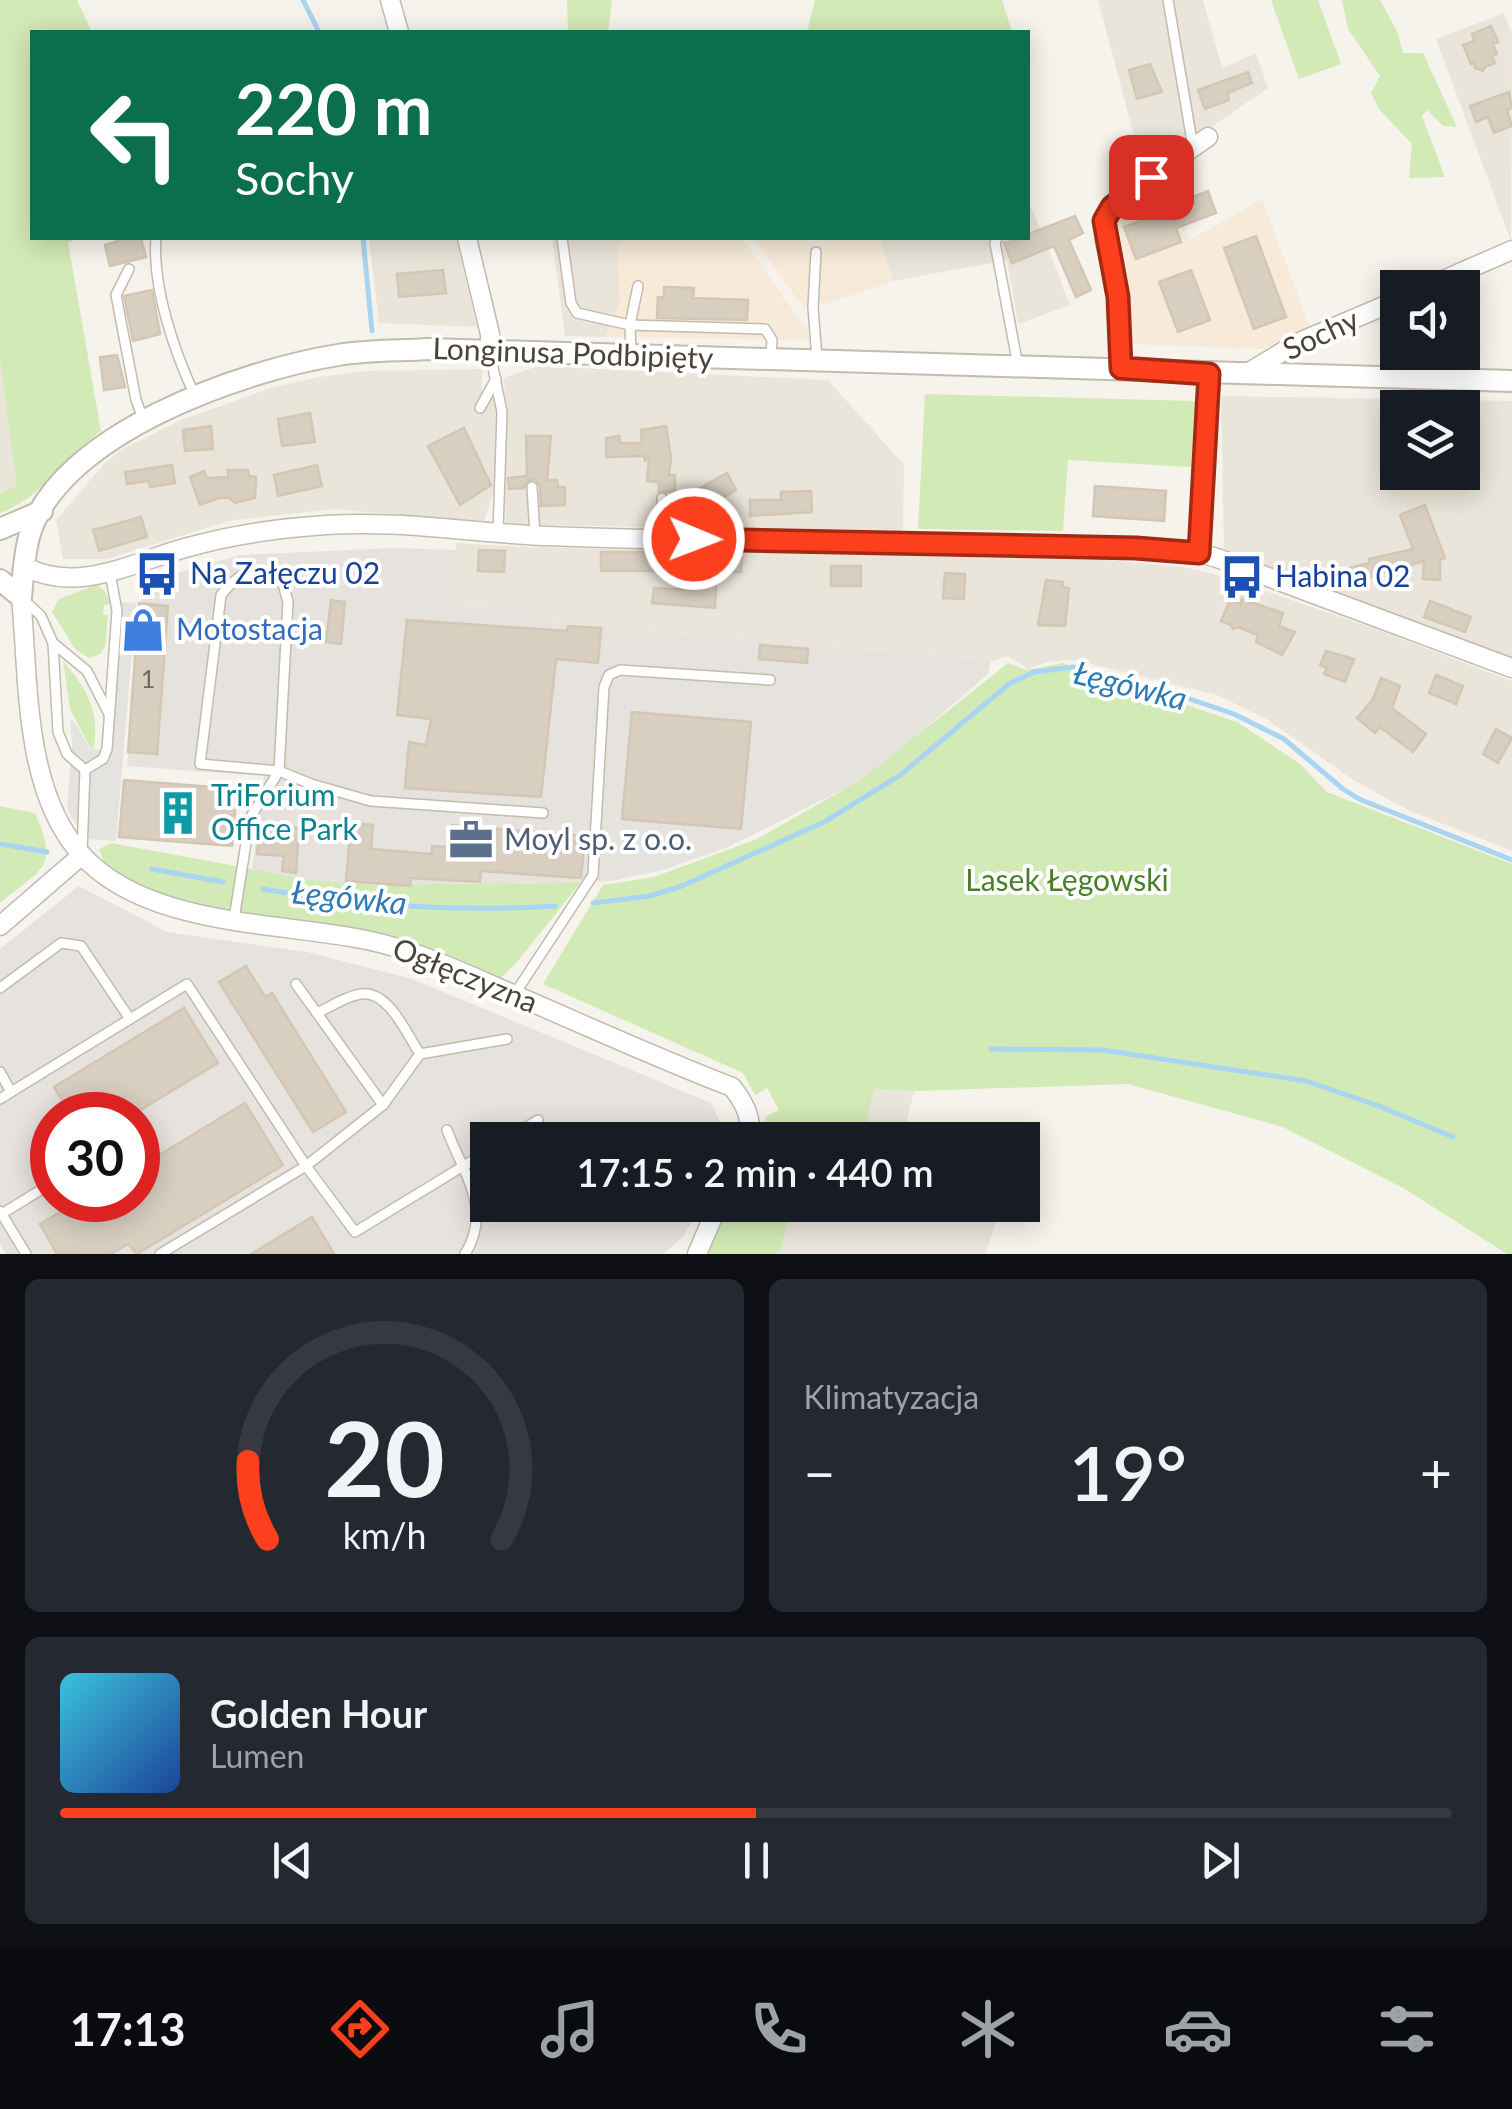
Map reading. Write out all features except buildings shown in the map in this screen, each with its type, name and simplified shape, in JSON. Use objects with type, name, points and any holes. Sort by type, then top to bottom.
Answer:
[{"type":"street","points":[[390,0],[398,30]]},
{"type":"street","points":[[1121,368],[1118,297],[1105,241],[1106,215],[1123,197],[1200,142]]},
{"type":"street","points":[[467,240],[490,334],[490,353]]},
{"type":"street","points":[[1466,270],[1512,250]]},
{"type":"street","name":"Sochy","points":[[1246,374],[1298,343],[1380,308]]},
{"type":"street","name":"Longinusa Podbipięty","points":[[82,856],[56,815],[37,760],[21,598],[29,536],[42,511],[90,455],[144,421],[250,374],[340,354],[429,349],[1512,381]]},
{"type":"street","points":[[0,529],[42,511]]},
{"type":"street","points":[[0,540],[12,548],[24,566],[58,577],[110,573],[232,536],[328,524],[535,535],[1136,548],[1199,553],[1512,668]]},
{"type":"street","points":[[0,580],[21,598]]},
{"type":"street","points":[[0,926],[82,856]]},
{"type":"street","name":"Ogłęczyzna","points":[[82,856],[122,886],[158,903],[394,946],[732,1087],[742,1100],[749,1122]]},
{"type":"street","points":[[697,1254],[711,1222]]},
{"type":"lane","points":[[1168,0],[1200,142]]},
{"type":"lane","points":[[156,240],[164,307],[181,364],[196,397]]},
{"type":"lane","points":[[562,240],[577,314],[630,325],[765,328],[772,340],[770,360]]},
{"type":"lane","points":[[996,240],[1018,366]]},
{"type":"lane","points":[[816,252],[813,307],[818,361]]},
{"type":"lane","points":[[129,269],[116,295],[136,400],[144,421]]},
{"type":"lane","points":[[631,356],[630,325],[638,286]]},
{"type":"lane","points":[[490,353],[502,412],[498,533]]},
{"type":"lane","points":[[1199,553],[1209,374]]},
{"type":"lane","points":[[480,408],[496,380]]},
{"type":"lane","points":[[486,461],[500,464]]},
{"type":"lane","points":[[532,487],[535,535]]},
{"type":"lane","points":[[662,498],[664,538]]},
{"type":"lane","points":[[686,506],[694,539]]},
{"type":"lane","points":[[234,919],[250,818],[279,771],[288,602],[283,584],[267,574],[247,572],[233,580],[221,595],[200,764],[279,771],[371,800],[543,813]]},
{"type":"lane","points":[[85,770],[104,759],[108,749],[117,610],[110,573]]},
{"type":"lane","points":[[21,598],[41,616],[53,642],[58,732],[67,754],[85,770]]},
{"type":"lane","points":[[53,642],[87,671],[109,715]]},
{"type":"lane","points":[[514,995],[593,875],[604,687],[608,676],[620,670],[770,680]]},
{"type":"lane","points":[[82,856],[85,770]]},
{"type":"lane","points":[[0,988],[61,943],[82,946],[130,1019]]},
{"type":"lane","points":[[0,1099],[187,984],[306,1166],[355,1232],[470,1162]]},
{"type":"lane","points":[[296,984],[383,1105]]},
{"type":"lane","points":[[317,1013],[358,994],[375,996],[388,1005],[420,1054]]},
{"type":"lane","points":[[160,1254],[306,1166],[383,1105],[420,1054],[507,1039]]},
{"type":"lane","points":[[0,1072],[11,1092]]},
{"type":"lane","points":[[447,1130],[473,1188],[479,1217],[466,1254]]},
{"type":"lane","points":[[26,1254],[1,1214],[30,1196]]},
{"type":"shaded area","points":[[1098,0],[1203,0],[1222,68],[1256,53],[1268,88],[1144,173]]},
{"type":"shaded area","points":[[1504,13],[1512,35],[1511,241],[1436,39]]},
{"type":"shaded area","points":[[1167,176],[1190,240],[1262,199],[1311,330],[1264,349],[1128,344],[1124,282],[1112,242],[1112,217]]},
{"type":"shaded area","points":[[1030,207],[1070,305],[1018,324],[1007,260],[894,281],[880,240],[1030,240]]},
{"type":"shaded area","points":[[369,240],[456,240],[477,327],[379,323]]},
{"type":"shaded area","points":[[552,240],[631,240],[618,245],[620,301],[606,337],[565,336]]},
{"type":"shaded area","points":[[631,240],[743,240],[814,340],[607,337],[620,301],[618,245]]},
{"type":"shaded area","points":[[754,240],[880,240],[894,281],[819,306],[803,307]]},
{"type":"shaded area","points":[[0,360],[18,487],[0,493]]},
{"type":"shaded area","points":[[539,366],[828,380],[904,465],[903,533],[506,524],[504,462],[508,413],[503,378]]},
{"type":"shaded area","points":[[482,369],[482,395],[495,395],[498,418],[494,490],[484,522],[333,509],[228,521],[107,559],[63,559],[56,520],[121,450],[181,420],[274,387],[319,377],[368,371]]},
{"type":"shaded area","points":[[1221,396],[1380,399],[1380,490],[1480,490],[1480,400],[1512,401],[1512,658],[1224,551]]},
{"type":"shaded area","points":[[456,543],[1106,560],[1183,567],[1218,575],[1512,681],[1512,851],[1408,810],[1355,781],[1268,720],[1217,695],[1076,660],[1046,662],[1028,669],[1008,656],[991,661],[527,621],[525,609],[453,607]]},
{"type":"shaded area","points":[[392,548],[456,550],[454,607],[526,609],[527,621],[991,661],[988,674],[870,776],[728,847],[663,870],[612,881],[370,885],[252,869],[264,776],[127,766],[142,583],[241,555]]},
{"type":"shaded area","points":[[120,602],[136,603],[116,841],[85,839],[67,809],[70,719],[90,749],[107,750]]},
{"type":"shaded area","points":[[79,886],[167,932],[307,952],[412,979],[711,1103],[720,1122],[470,1122],[470,1222],[691,1222],[684,1236],[663,1254],[6,1254],[0,1244],[0,949]]},
{"type":"shaded area","points":[[874,1089],[914,1091],[906,1122],[867,1122]]},
{"type":"shaded area","points":[[788,1222],[996,1222],[985,1254],[779,1254]]},
{"type":"green space","points":[[0,0],[77,0],[91,30],[30,30],[30,240],[75,240],[68,242],[101,431],[28,498],[0,513],[0,493],[17,486],[0,360]]},
{"type":"green space","points":[[567,0],[612,0],[608,30],[568,30]]},
{"type":"green space","points":[[815,0],[1002,0],[1011,30],[808,30]]},
{"type":"green space","points":[[1271,0],[1318,0],[1341,64],[1299,79]]},
{"type":"green space","points":[[1342,0],[1380,0],[1397,31],[1403,53],[1423,53],[1457,127],[1443,126],[1427,110],[1422,116],[1445,177],[1409,178],[1412,144],[1379,109],[1371,93],[1380,76],[1348,29]]},
{"type":"green space","points":[[925,394],[1196,401],[1191,467],[1068,460],[1063,531],[918,529]]},
{"type":"green space","points":[[96,585],[104,590],[109,601],[103,614],[108,615],[105,647],[89,658],[76,650],[52,612],[59,599]]},
{"type":"green space","points":[[63,661],[79,681],[93,711],[94,748],[91,749],[70,709]]},
{"type":"green space","name":"Lasek Łęgowski","points":[[1008,663],[1027,670],[1063,663],[1237,722],[1300,764],[1327,792],[1512,864],[1512,1254],[1405,1189],[1283,1127],[1128,1084],[874,1089],[867,1122],[764,1122],[779,1110],[767,1088],[755,1095],[743,1073],[543,984],[603,885],[654,877],[757,839],[862,779]]},
{"type":"green space","points":[[0,806],[35,813],[46,857],[36,874],[0,903]]},
{"type":"green space","points":[[111,843],[312,880],[370,885],[581,882],[501,978],[455,959],[354,930],[217,908],[146,890],[106,868],[99,849]]},
{"type":"green space","points":[[721,1222],[788,1222],[779,1254],[707,1254]]},
{"type":"waterway","points":[[303,0],[318,30]]},
{"type":"waterway","points":[[363,240],[372,331]]},
{"type":"waterway","name":"Łęgówka","points":[[593,903],[650,896],[682,886],[824,822],[899,776],[1009,684],[1034,672],[1074,667],[1234,714],[1284,739],[1359,799],[1512,860]]},
{"type":"waterway","name":"Łęgówka","points":[[0,844],[47,852]]},
{"type":"waterway","name":"Łęgówka","points":[[152,869],[223,882]]},
{"type":"waterway","name":"Łęgówka","points":[[263,889],[409,906],[555,906]]},
{"type":"waterway","points":[[991,1049],[1102,1050],[1306,1081],[1453,1137]]},
{"type":"place","name":"Na Załęczu 02","points":[[157,574]]},
{"type":"place","name":"Habina 02","points":[[1242,577]]},
{"type":"place","name":"Motostacja","points":[[143,630]]},
{"type":"place","name":"TriForium Office Park","points":[[178,813]]},
{"type":"place","name":"Moyl sp. z o.o.","points":[[471,840]]},
{"type":"route","points":[[694,539],[1136,548],[1199,553],[1209,374],[1121,368],[1118,297],[1104,221],[1112,207],[1151,177]]}]
